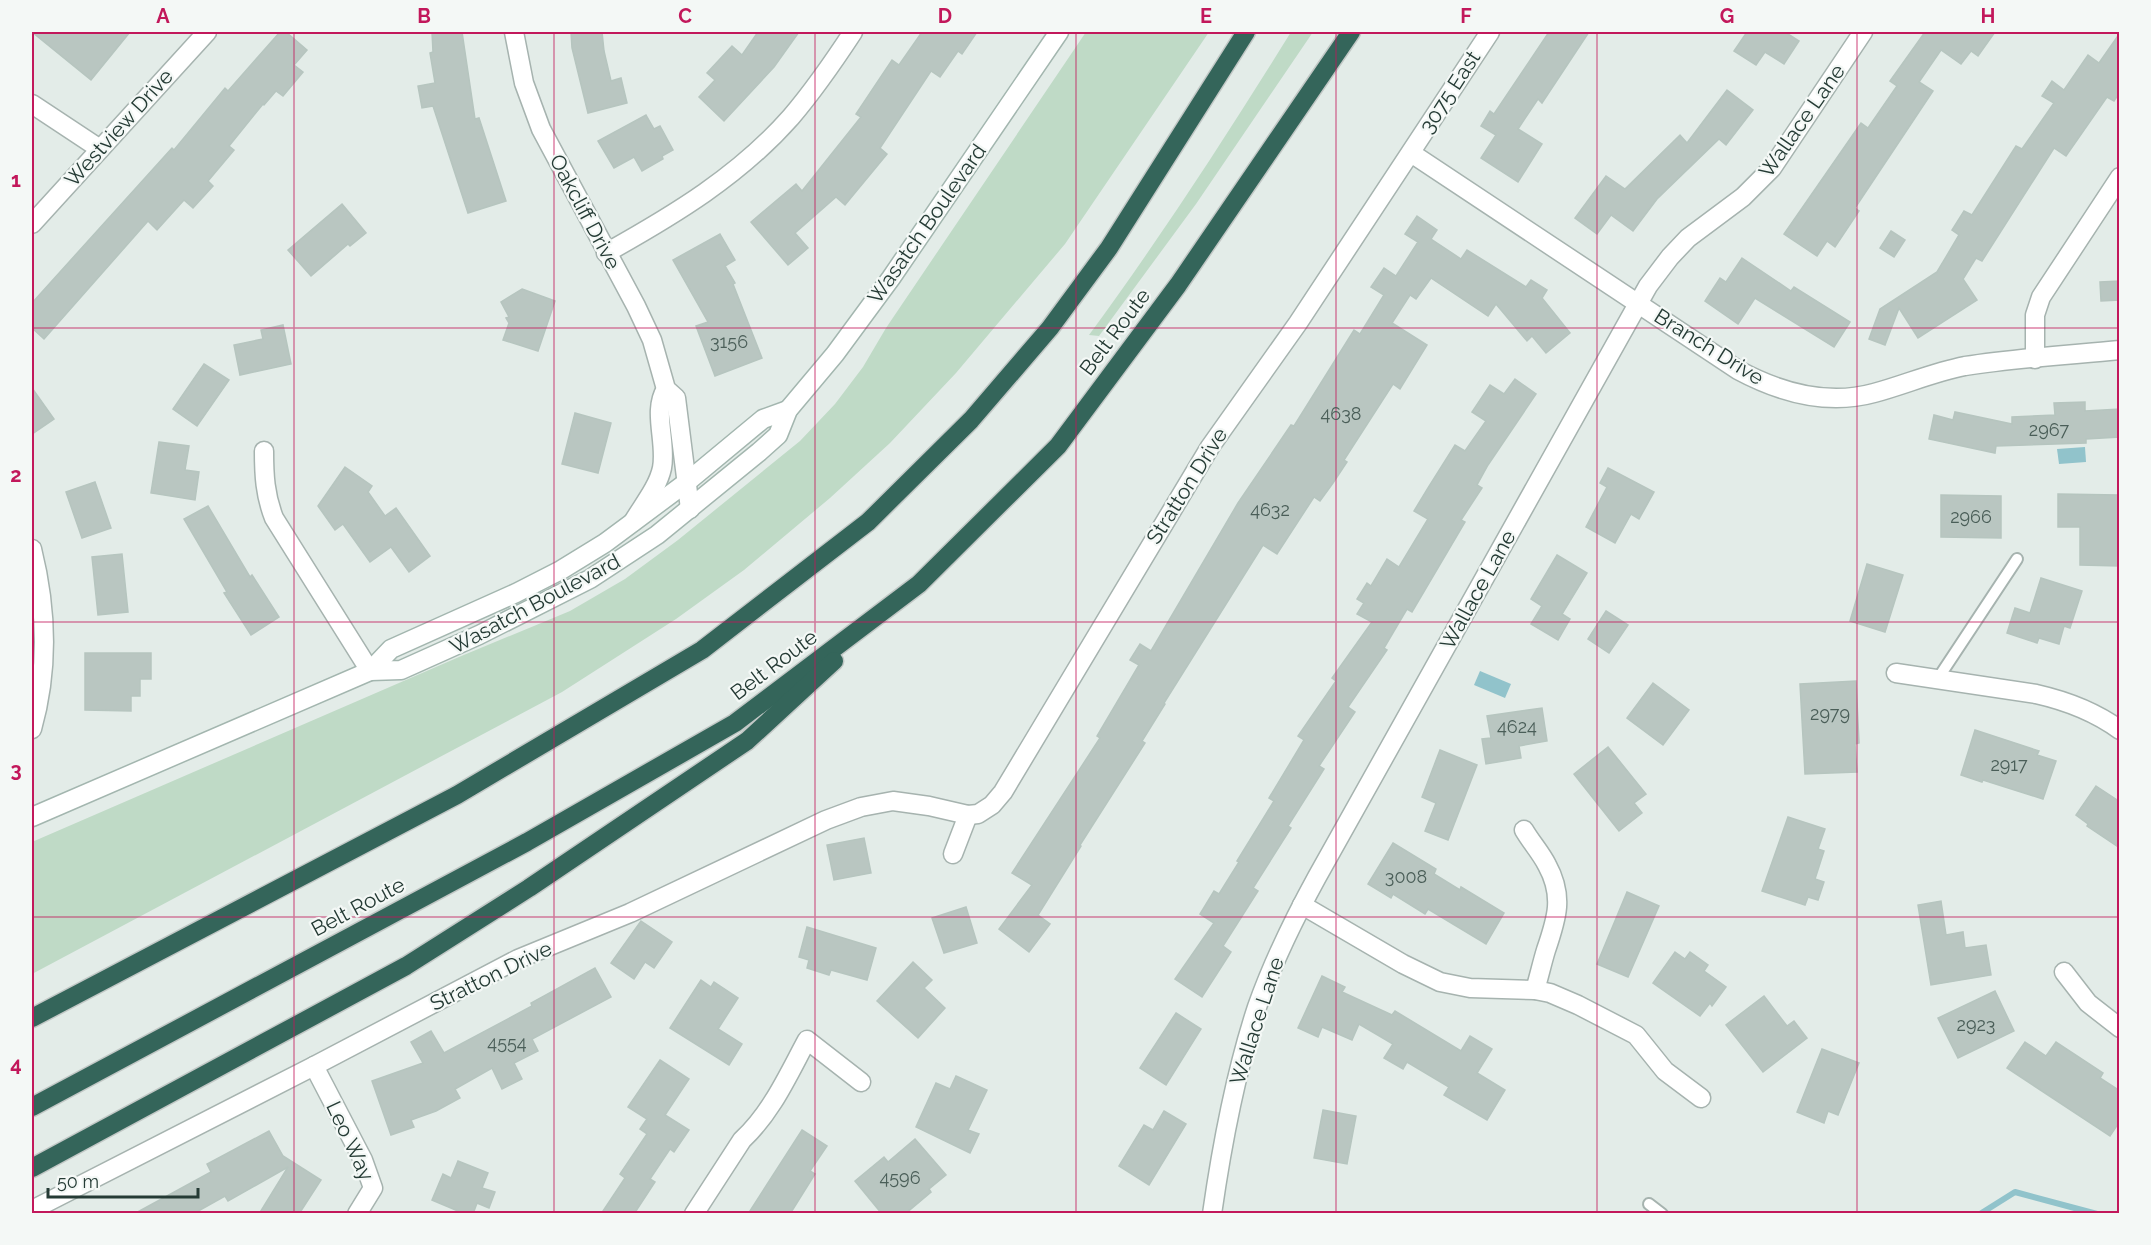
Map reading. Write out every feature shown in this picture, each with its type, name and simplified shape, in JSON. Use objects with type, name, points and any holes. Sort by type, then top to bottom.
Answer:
[{"type":"highway","points":[[32,1018],[457,795],[692,656],[868,522],[971,420],[1050,328],[1109,248],[1246,32]]},
{"type":"highway","name":"Belt Route","points":[[32,1107],[527,842],[735,723],[919,584],[1058,446],[1178,285],[1352,32]]},
{"type":"highway","points":[[32,1168],[406,966],[529,888],[747,741],[919,584]]},
{"type":"street","name":"Westview Drive","points":[[32,224],[207,32]]},
{"type":"street","name":"Oakcliff Drive","points":[[514,32],[520,66],[532,108],[551,150],[652,340],[666,389],[676,398],[690,509]]},
{"type":"street","points":[[606,253],[684,208],[750,159],[801,105],[853,32]]},
{"type":"street","name":"Wasatch Boulevard","points":[[32,817],[370,671],[401,670],[479,635],[590,579],[657,535],[778,435],[788,410],[835,354],[891,278],[1059,32]]},
{"type":"street","name":"3075 East","points":[[1411,153],[1490,32]]},
{"type":"street","name":"Wallace Lane","points":[[1212,1214],[1228,1119],[1246,1043],[1272,970],[1302,905],[1648,286],[1688,238],[1743,197],[1772,168],[1863,32]]},
{"type":"street","points":[[32,104],[100,149]]},
{"type":"street","name":"Branch Drive","points":[[1411,153],[1738,370],[1789,392],[1821,397],[1855,397],[1963,367],[2120,350]]},
{"type":"street","name":"Stratton Drive","points":[[32,1210],[518,959],[630,913],[826,820],[861,807],[893,801],[968,815],[986,810],[1003,792],[1210,447],[1298,323],[1411,153]]},
{"type":"street","points":[[2035,359],[2035,315],[2041,297],[2120,177]]},
{"type":"street","name":"Oakcliff Drive","points":[[632,523],[657,482],[662,466],[659,399],[666,389]]},
{"type":"street","name":"Wasatch Boulevard","points":[[370,671],[391,650],[471,615],[552,575],[605,543],[687,482],[764,420],[788,410]]},
{"type":"street","points":[[264,451],[264,484],[274,518],[370,671]]},
{"type":"street","points":[[32,549],[41,593],[44,639],[42,684],[32,729]]},
{"type":"street","points":[[1896,674],[2057,699],[2096,714],[2120,730]]},
{"type":"street","points":[[953,854],[968,815]]},
{"type":"street","points":[[1524,830],[1547,864],[1555,883],[1558,904],[1555,925],[1535,990]]},
{"type":"street","points":[[1302,905],[1415,971],[1440,982],[1470,988],[1535,990],[1564,998],[1629,1030],[1642,1040],[1665,1071],[1701,1098]]},
{"type":"street","points":[[2064,972],[2088,1003],[2120,1028]]},
{"type":"street","points":[[694,1214],[742,1140],[775,1100],[807,1040],[861,1082]]},
{"type":"street","name":"Leo Way","points":[[314,1066],[363,1160],[373,1188],[357,1214]]},
{"type":"lane","points":[[1937,680],[2017,559]]},
{"type":"lane","points":[[1649,1204],[1662,1214]]},
{"type":"green space","points":[[1086,32],[1209,32],[1065,244],[956,373],[890,443],[830,498],[744,570],[676,619],[562,692],[32,974],[32,842],[570,611],[625,579],[678,540],[800,441],[835,404],[863,367],[886,328]]},
{"type":"green space","points":[[1291,32],[1313,32],[1196,204],[1099,336],[1089,335],[1193,185]]},
{"type":"water","points":[[2085,447],[2086,462],[2059,464],[2057,449]]},
{"type":"water","points":[[1480,671],[1511,684],[1505,698],[1474,685]]},
{"type":"building","points":[[32,32],[130,32],[91,80]]},
{"type":"building","points":[[280,32],[286,32],[307,50],[294,65],[303,72],[283,96],[276,91],[263,104],[229,146],[234,150],[208,181],[213,186],[193,208],[184,200],[157,230],[148,221],[44,339],[32,328],[32,303],[172,148],[174,150],[225,88],[228,91]]},
{"type":"building","points":[[432,32],[462,32],[475,119],[479,118],[506,201],[468,213],[433,106],[422,108],[418,86],[435,83],[430,53],[433,52]]},
{"type":"building","points":[[571,32],[602,32],[611,81],[621,78],[627,103],[588,113],[572,48]]},
{"type":"building","points":[[758,32],[799,32],[774,67],[724,121],[699,97],[715,80],[707,73],[732,46],[742,55]]},
{"type":"building","points":[[922,32],[977,32],[962,54],[958,51],[940,77],[931,71],[880,148],[887,154],[845,205],[836,197],[795,233],[808,248],[788,265],[751,222],[796,184],[802,191],[861,117],[856,114],[892,60],[899,65]]},
{"type":"building","points":[[1549,32],[1589,32],[1542,103],[1538,99],[1518,129],[1542,144],[1518,182],[1481,158],[1496,135],[1481,126],[1490,111],[1494,114]]},
{"type":"building","points":[[1747,32],[1785,32],[1799,41],[1784,64],[1765,52],[1756,65],[1734,51]]},
{"type":"building","points":[[1925,32],[1995,32],[1978,56],[1971,51],[1961,64],[1941,50],[1919,82],[1933,91],[1855,208],[1859,211],[1835,247],[1827,241],[1817,256],[1784,234],[1861,123],[1868,128],[1897,86],[1890,81]]},
{"type":"building","points":[[2120,33],[2120,92],[2114,101],[2107,97],[2066,156],[2054,148],[1982,261],[1976,258],[1963,279],[1977,300],[1918,338],[1899,308],[1885,345],[1869,339],[1880,309],[1937,272],[1959,235],[1952,230],[1964,211],[1972,215],[2016,146],[2022,149],[2054,103],[2042,96],[2052,81],[2064,90],[2088,55],[2099,63]]},
{"type":"building","points":[[1727,90],[1753,110],[1726,145],[1719,139],[1657,199],[1633,231],[1611,215],[1597,234],[1575,218],[1606,176],[1625,189],[1680,135],[1687,143]]},
{"type":"building","points":[[646,115],[654,129],[660,126],[673,150],[662,156],[663,159],[642,171],[634,157],[614,168],[598,141]]},
{"type":"building","points":[[342,204],[366,233],[350,246],[348,244],[311,276],[288,250]]},
{"type":"building","points":[[1417,216],[1437,230],[1431,239],[1461,259],[1467,250],[1526,287],[1531,280],[1547,290],[1542,298],[1570,333],[1546,353],[1532,336],[1527,341],[1496,304],[1488,316],[1431,278],[1416,299],[1410,295],[1392,323],[1427,345],[1400,389],[1393,384],[1344,460],[1347,462],[1333,483],[1320,501],[1314,497],[1277,554],[1263,545],[1164,703],[1142,741],[1145,743],[1038,915],[1050,924],[1029,952],[999,929],[1032,885],[1012,873],[1100,738],[1097,736],[1139,665],[1130,660],[1140,644],[1151,651],[1238,503],[1291,425],[1294,426],[1354,330],[1360,334],[1384,295],[1371,287],[1384,268],[1396,276],[1418,242],[1405,234]]},
{"type":"building","points":[[1891,231],[1905,240],[1894,257],[1880,248]]},
{"type":"building","points":[[720,234],[735,260],[725,266],[735,283],[733,284],[762,358],[715,376],[696,326],[708,322],[673,260]]},
{"type":"building","points":[[1742,258],[1791,291],[1794,287],[1850,322],[1834,347],[1755,298],[1738,324],[1705,301],[1720,278],[1726,282]]},
{"type":"building","points":[[2120,281],[2120,300],[2101,301],[2100,282]]},
{"type":"building","points":[[522,289],[555,301],[538,351],[503,340],[509,323],[506,318],[509,317],[501,302]]},
{"type":"building","points":[[283,325],[291,364],[240,375],[234,345],[263,339],[261,330]]},
{"type":"building","points":[[204,364],[229,380],[197,426],[173,409]]},
{"type":"building","points":[[1515,379],[1536,394],[1488,465],[1477,485],[1482,488],[1461,520],[1465,522],[1412,612],[1407,609],[1384,648],[1387,650],[1348,707],[1355,712],[1319,766],[1324,769],[1288,826],[1291,828],[1253,888],[1258,891],[1223,946],[1231,952],[1202,997],[1175,979],[1214,923],[1200,914],[1214,891],[1219,894],[1239,862],[1237,861],[1274,801],[1269,798],[1304,740],[1298,736],[1336,681],[1332,678],[1372,622],[1357,614],[1364,603],[1357,599],[1367,583],[1371,586],[1387,559],[1399,567],[1428,519],[1414,511],[1455,445],[1465,451],[1486,421],[1472,412],[1490,385],[1504,394]]},
{"type":"building","points":[[32,388],[54,419],[32,434]]},
{"type":"building","points":[[2085,402],[2085,411],[2120,409],[2120,437],[2086,439],[2086,443],[1996,446],[1995,453],[1929,439],[1934,415],[1953,420],[1955,412],[2012,424],[2012,417],[2055,415],[2054,403]]},
{"type":"building","points":[[575,413],[611,423],[598,473],[562,464]]},
{"type":"building","points":[[159,442],[189,446],[185,470],[199,472],[195,500],[151,493]]},
{"type":"building","points":[[345,467],[372,486],[368,492],[385,516],[396,508],[430,556],[409,572],[391,547],[370,562],[343,524],[335,530],[318,506]]},
{"type":"building","points":[[1608,468],[1654,492],[1639,519],[1631,514],[1615,543],[1586,527],[1607,487],[1600,483]]},
{"type":"building","points":[[95,482],[111,528],[82,538],[66,492]]},
{"type":"building","points":[[2058,494],[2119,495],[2119,566],[2080,565],[2080,527],[2058,527]]},
{"type":"building","points":[[1941,495],[2001,496],[2001,538],[1941,537]]},
{"type":"building","points":[[208,506],[250,577],[252,575],[279,617],[251,635],[224,593],[227,592],[184,519]]},
{"type":"building","points":[[122,554],[128,612],[98,615],[92,557]]},
{"type":"building","points":[[1557,555],[1587,573],[1562,614],[1570,619],[1558,640],[1531,624],[1542,606],[1531,599]]},
{"type":"building","points":[[1867,564],[1903,575],[1885,632],[1850,621]]},
{"type":"building","points":[[2041,578],[2082,591],[2070,628],[2064,626],[2059,644],[2039,638],[2037,643],[2007,633],[2015,608],[2030,613]]},
{"type":"building","points":[[1606,611],[1628,625],[1609,653],[1588,639]]},
{"type":"building","points":[[85,653],[151,653],[151,679],[140,679],[140,696],[131,696],[131,711],[85,710]]},
{"type":"building","points":[[1856,681],[1859,743],[1855,744],[1857,772],[1805,774],[1800,684]]},
{"type":"building","points":[[1653,683],[1689,710],[1663,745],[1627,718]]},
{"type":"building","points":[[1542,708],[1547,741],[1519,746],[1521,758],[1486,764],[1482,739],[1491,738],[1487,716]]},
{"type":"building","points":[[1975,730],[2039,751],[2037,755],[2056,761],[2043,799],[1961,775]]},
{"type":"building","points":[[1608,747],[1646,794],[1634,803],[1642,813],[1619,831],[1574,774]]},
{"type":"building","points":[[1440,750],[1477,765],[1448,840],[1425,831],[1436,803],[1422,797]]},
{"type":"building","points":[[2096,786],[2120,802],[2120,848],[2087,826],[2088,824],[2076,815]]},
{"type":"building","points":[[1788,817],[1825,829],[1818,849],[1824,851],[1815,879],[1824,882],[1818,900],[1808,897],[1805,905],[1762,891]]},
{"type":"building","points":[[864,838],[871,873],[834,880],[827,845]]},
{"type":"building","points":[[1393,843],[1436,869],[1434,874],[1504,913],[1486,944],[1428,909],[1425,914],[1393,894],[1391,898],[1368,884]]},
{"type":"building","points":[[1627,892],[1659,906],[1628,977],[1597,964]]},
{"type":"building","points":[[1941,901],[1946,935],[1963,932],[1965,948],[1986,945],[1991,975],[1931,985],[1918,905]]},
{"type":"building","points":[[966,907],[977,943],[944,953],[932,918]]},
{"type":"building","points":[[641,921],[672,942],[654,968],[645,962],[634,979],[611,963]]},
{"type":"building","points":[[807,927],[876,948],[867,980],[831,970],[829,975],[807,968],[809,960],[799,957]]},
{"type":"building","points":[[1675,952],[1685,959],[1690,952],[1708,965],[1704,971],[1726,987],[1712,1006],[1710,1003],[1700,1016],[1653,983]]},
{"type":"building","points":[[913,962],[932,980],[924,988],[945,1008],[918,1038],[877,1001]]},
{"type":"building","points":[[595,968],[611,997],[532,1039],[538,1051],[514,1063],[522,1079],[502,1089],[492,1068],[455,1089],[460,1098],[436,1111],[411,1120],[414,1127],[391,1135],[372,1081],[423,1063],[411,1042],[431,1031],[444,1053],[532,1006],[531,1003]]},
{"type":"building","points":[[1322,976],[1345,987],[1342,992],[1392,1015],[1395,1011],[1461,1051],[1470,1036],[1492,1049],[1477,1073],[1505,1090],[1487,1120],[1444,1095],[1449,1087],[1407,1062],[1403,1069],[1384,1058],[1393,1044],[1359,1024],[1352,1040],[1322,1027],[1318,1037],[1298,1028]]},
{"type":"building","points":[[701,980],[711,987],[714,982],[738,998],[718,1029],[742,1044],[729,1065],[670,1028]]},
{"type":"building","points":[[1995,991],[2014,1031],[1958,1058],[1938,1018]]},
{"type":"building","points":[[1764,996],[1787,1026],[1794,1021],[1807,1038],[1763,1072],[1726,1025]]},
{"type":"building","points":[[1176,1013],[1201,1029],[1166,1085],[1140,1068]]},
{"type":"building","points":[[2025,1042],[2046,1056],[2056,1042],[2103,1073],[2100,1078],[2120,1091],[2120,1121],[2110,1136],[2007,1068]]},
{"type":"building","points":[[1822,1049],[1859,1063],[1838,1115],[1828,1111],[1824,1123],[1797,1112]]},
{"type":"building","points":[[660,1060],[689,1079],[665,1115],[689,1130],[674,1152],[670,1149],[650,1179],[655,1182],[634,1214],[601,1214],[625,1178],[620,1174],[647,1134],[640,1129],[647,1119],[628,1107]]},
{"type":"building","points":[[956,1076],[987,1090],[968,1130],[979,1134],[970,1153],[916,1127],[936,1083],[950,1089]]},
{"type":"building","points":[[1323,1110],[1356,1116],[1347,1164],[1314,1158]]},
{"type":"building","points":[[1164,1111],[1186,1124],[1149,1185],[1119,1166],[1144,1125],[1153,1130]]},
{"type":"building","points":[[802,1130],[827,1146],[810,1171],[815,1174],[790,1214],[748,1214]]},
{"type":"building","points":[[269,1131],[283,1156],[321,1180],[299,1214],[259,1214],[288,1167],[228,1201],[225,1196],[193,1214],[134,1214],[211,1172],[207,1164]]},
{"type":"building","points":[[915,1139],[946,1175],[929,1189],[931,1192],[905,1214],[882,1214],[855,1181],[884,1157],[888,1162]]},
{"type":"building","points":[[458,1161],[488,1173],[482,1188],[495,1192],[489,1208],[477,1203],[473,1214],[465,1214],[432,1200],[443,1174],[451,1178]]},
{"type":"waterway","points":[[1980,1214],[2015,1192],[2097,1214]]}]
